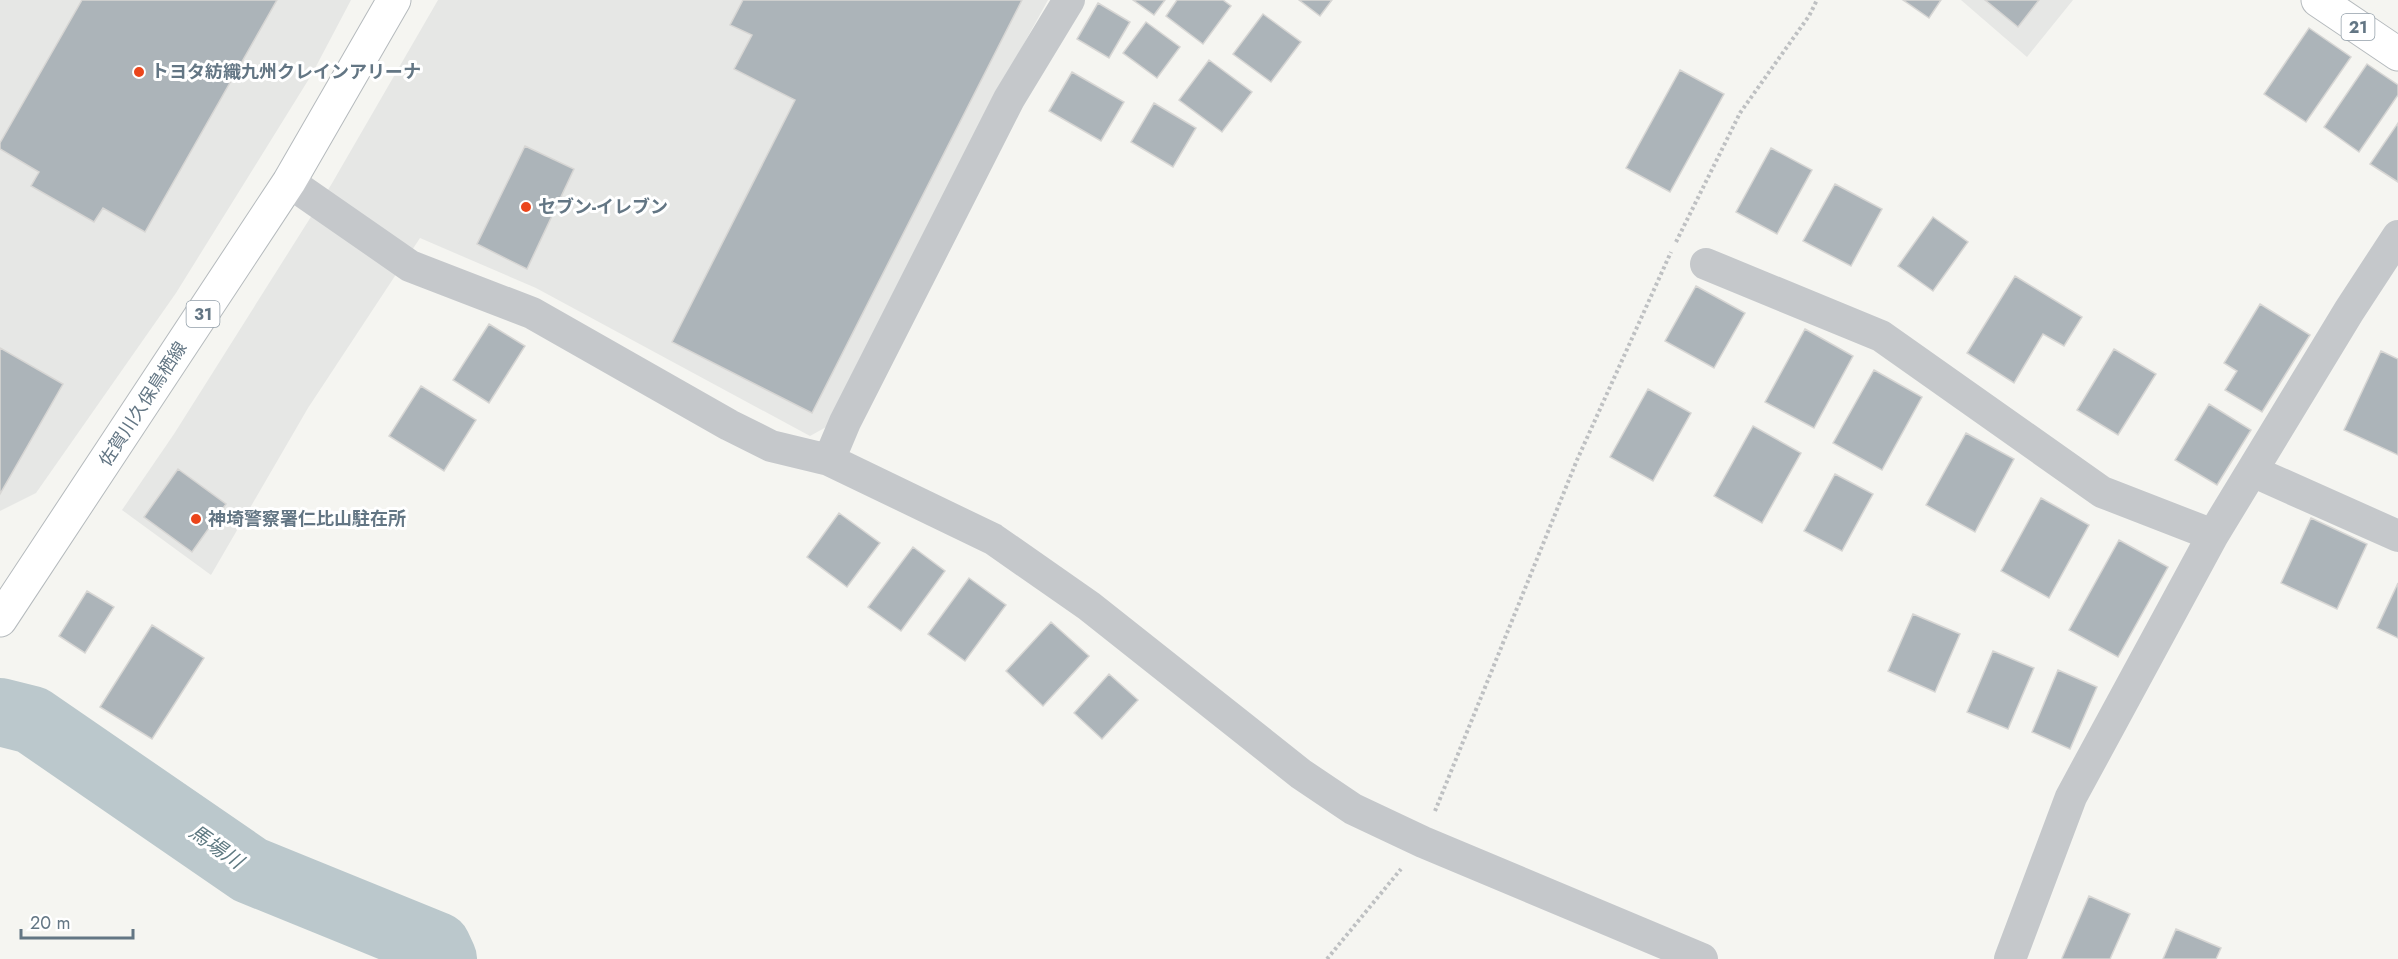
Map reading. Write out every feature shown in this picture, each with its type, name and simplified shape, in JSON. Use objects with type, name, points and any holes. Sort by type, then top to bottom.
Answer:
[{"type":"main road","name":"佐賀川久保鳥栖線","points":[[0,620],[289,182],[394,0]]},
{"type":"main road","name":"21","points":[[2318,0],[2398,54]]},
{"type":"street","points":[[829,460],[845,422],[1009,99],[1069,0]]},
{"type":"street","points":[[289,182],[410,266],[532,314],[729,425],[771,446],[829,460],[993,539],[1089,606],[1301,774],[1353,809],[1423,842],[1702,959]]},
{"type":"street","points":[[2010,959],[2071,796],[2213,535],[2349,311],[2398,236]]},
{"type":"street","points":[[1706,264],[1881,336],[2102,492],[2213,535]]},
{"type":"street","points":[[2252,471],[2398,536]]},
{"type":"path","points":[[1327,959],[1423,842],[1577,460],[1670,255],[1740,113],[1809,16],[1817,0]]},
{"type":"shaded area","points":[[0,0],[351,0],[312,74],[176,293],[36,493],[0,511]]},
{"type":"shaded area","points":[[438,0],[1048,0],[994,98],[828,426],[810,436],[536,288],[420,238],[308,408],[211,575],[122,510],[174,434],[331,185]]},
{"type":"shaded area","points":[[1961,0],[2073,0],[2027,57]]},
{"type":"building","name":"トヨタ紡織九州クレインアリーナ","points":[[82,0],[277,0],[145,232],[103,208],[94,222],[31,186],[39,172],[0,149],[0,143]]},
{"type":"building","points":[[743,0],[1022,0],[812,413],[672,342],[795,100],[734,69],[752,35],[730,25]]},
{"type":"building","points":[[1133,0],[1165,0],[1154,15]]},
{"type":"building","points":[[1177,0],[1223,0],[1231,6],[1203,44],[1166,16]]},
{"type":"building","points":[[1299,0],[1332,0],[1320,16]]},
{"type":"building","points":[[1903,0],[1941,0],[1929,18]]},
{"type":"building","points":[[1985,0],[2039,0],[2018,27]]},
{"type":"building","points":[[1098,3],[1130,22],[1109,58],[1077,39]]},
{"type":"building","points":[[1263,14],[1301,42],[1271,82],[1233,54]]},
{"type":"building","points":[[1146,22],[1180,47],[1157,78],[1123,53]]},
{"type":"building","points":[[2309,28],[2351,57],[2306,122],[2264,94]]},
{"type":"building","points":[[1209,60],[1252,92],[1222,132],[1179,100]]},
{"type":"building","points":[[2367,64],[2398,85],[2398,95],[2359,152],[2324,127]]},
{"type":"building","points":[[1680,70],[1724,94],[1670,192],[1626,168]]},
{"type":"building","points":[[1072,72],[1124,102],[1101,141],[1049,111]]},
{"type":"building","points":[[1154,103],[1196,128],[1173,167],[1131,142]]},
{"type":"building","points":[[2398,123],[2398,182],[2370,164]]},
{"type":"building","name":"セブン-イレブン","points":[[525,146],[574,169],[527,269],[477,244]]},
{"type":"building","points":[[1771,148],[1812,170],[1777,234],[1736,212]]},
{"type":"building","points":[[1835,184],[1882,209],[1851,266],[1803,241]]},
{"type":"building","points":[[1933,217],[1968,242],[1933,291],[1898,266]]},
{"type":"building","points":[[2015,276],[2082,317],[2064,346],[2043,334],[2014,383],[1967,353]]},
{"type":"building","points":[[1696,286],[1745,313],[1714,368],[1665,341]]},
{"type":"building","points":[[2260,304],[2310,335],[2262,412],[2225,390],[2237,371],[2224,363]]},
{"type":"building","points":[[489,324],[525,346],[489,403],[453,380]]},
{"type":"building","points":[[1805,329],[1853,356],[1814,428],[1765,402]]},
{"type":"building","points":[[0,348],[63,384],[0,494]]},
{"type":"building","points":[[2114,349],[2156,374],[2118,435],[2077,410]]},
{"type":"building","points":[[2381,351],[2398,359],[2398,455],[2344,430]]},
{"type":"building","points":[[1874,370],[1922,397],[1882,470],[1833,443]]},
{"type":"building","points":[[421,386],[476,420],[444,471],[389,436]]},
{"type":"building","points":[[1648,389],[1691,413],[1653,481],[1610,457]]},
{"type":"building","points":[[2209,404],[2251,430],[2217,485],[2175,460]]},
{"type":"building","points":[[1753,426],[1801,453],[1762,523],[1714,496]]},
{"type":"building","points":[[1966,433],[2014,459],[1975,532],[1926,505]]},
{"type":"building","points":[[178,469],[226,504],[192,552],[144,517]]},
{"type":"building","points":[[1835,474],[1873,494],[1842,551],[1804,531]]},
{"type":"building","points":[[2041,498],[2089,525],[2049,598],[2001,571]]},
{"type":"building","points":[[839,513],[880,543],[847,587],[807,557]]},
{"type":"building","points":[[2311,518],[2367,544],[2337,609],[2281,583]]},
{"type":"building","points":[[2119,540],[2168,567],[2118,657],[2069,630]]},
{"type":"building","points":[[913,547],[945,571],[901,631],[868,607]]},
{"type":"building","points":[[969,578],[1006,605],[965,661],[928,634]]},
{"type":"building","points":[[2398,583],[2398,638],[2377,628]]},
{"type":"building","points":[[87,591],[114,607],[85,653],[59,636]]},
{"type":"building","points":[[1913,614],[1960,634],[1935,692],[1888,671]]},
{"type":"building","points":[[1051,622],[1089,656],[1043,706],[1006,671]]},
{"type":"building","points":[[152,625],[204,658],[152,739],[100,707]]},
{"type":"building","points":[[1993,651],[2034,668],[2008,729],[1967,712]]},
{"type":"building","points":[[2058,670],[2097,687],[2070,749],[2032,732]]},
{"type":"building","points":[[1109,674],[1138,700],[1102,739],[1074,713]]},
{"type":"building","points":[[2089,896],[2130,914],[2110,959],[2063,959],[2062,958]]},
{"type":"building","points":[[2176,929],[2221,948],[2216,959],[2163,959]]},
{"type":"waterway","name":"馬場川","points":[[0,712],[32,720],[250,870],[437,946],[443,959]]},
{"type":"place","name":"トヨタ紡織九州クレインアリーナ","points":[[139,72]]},
{"type":"place","name":"セブン-イレブン","points":[[526,207]]},
{"type":"place","name":"神埼警察署仁比山駐在所","points":[[196,519]]}]
